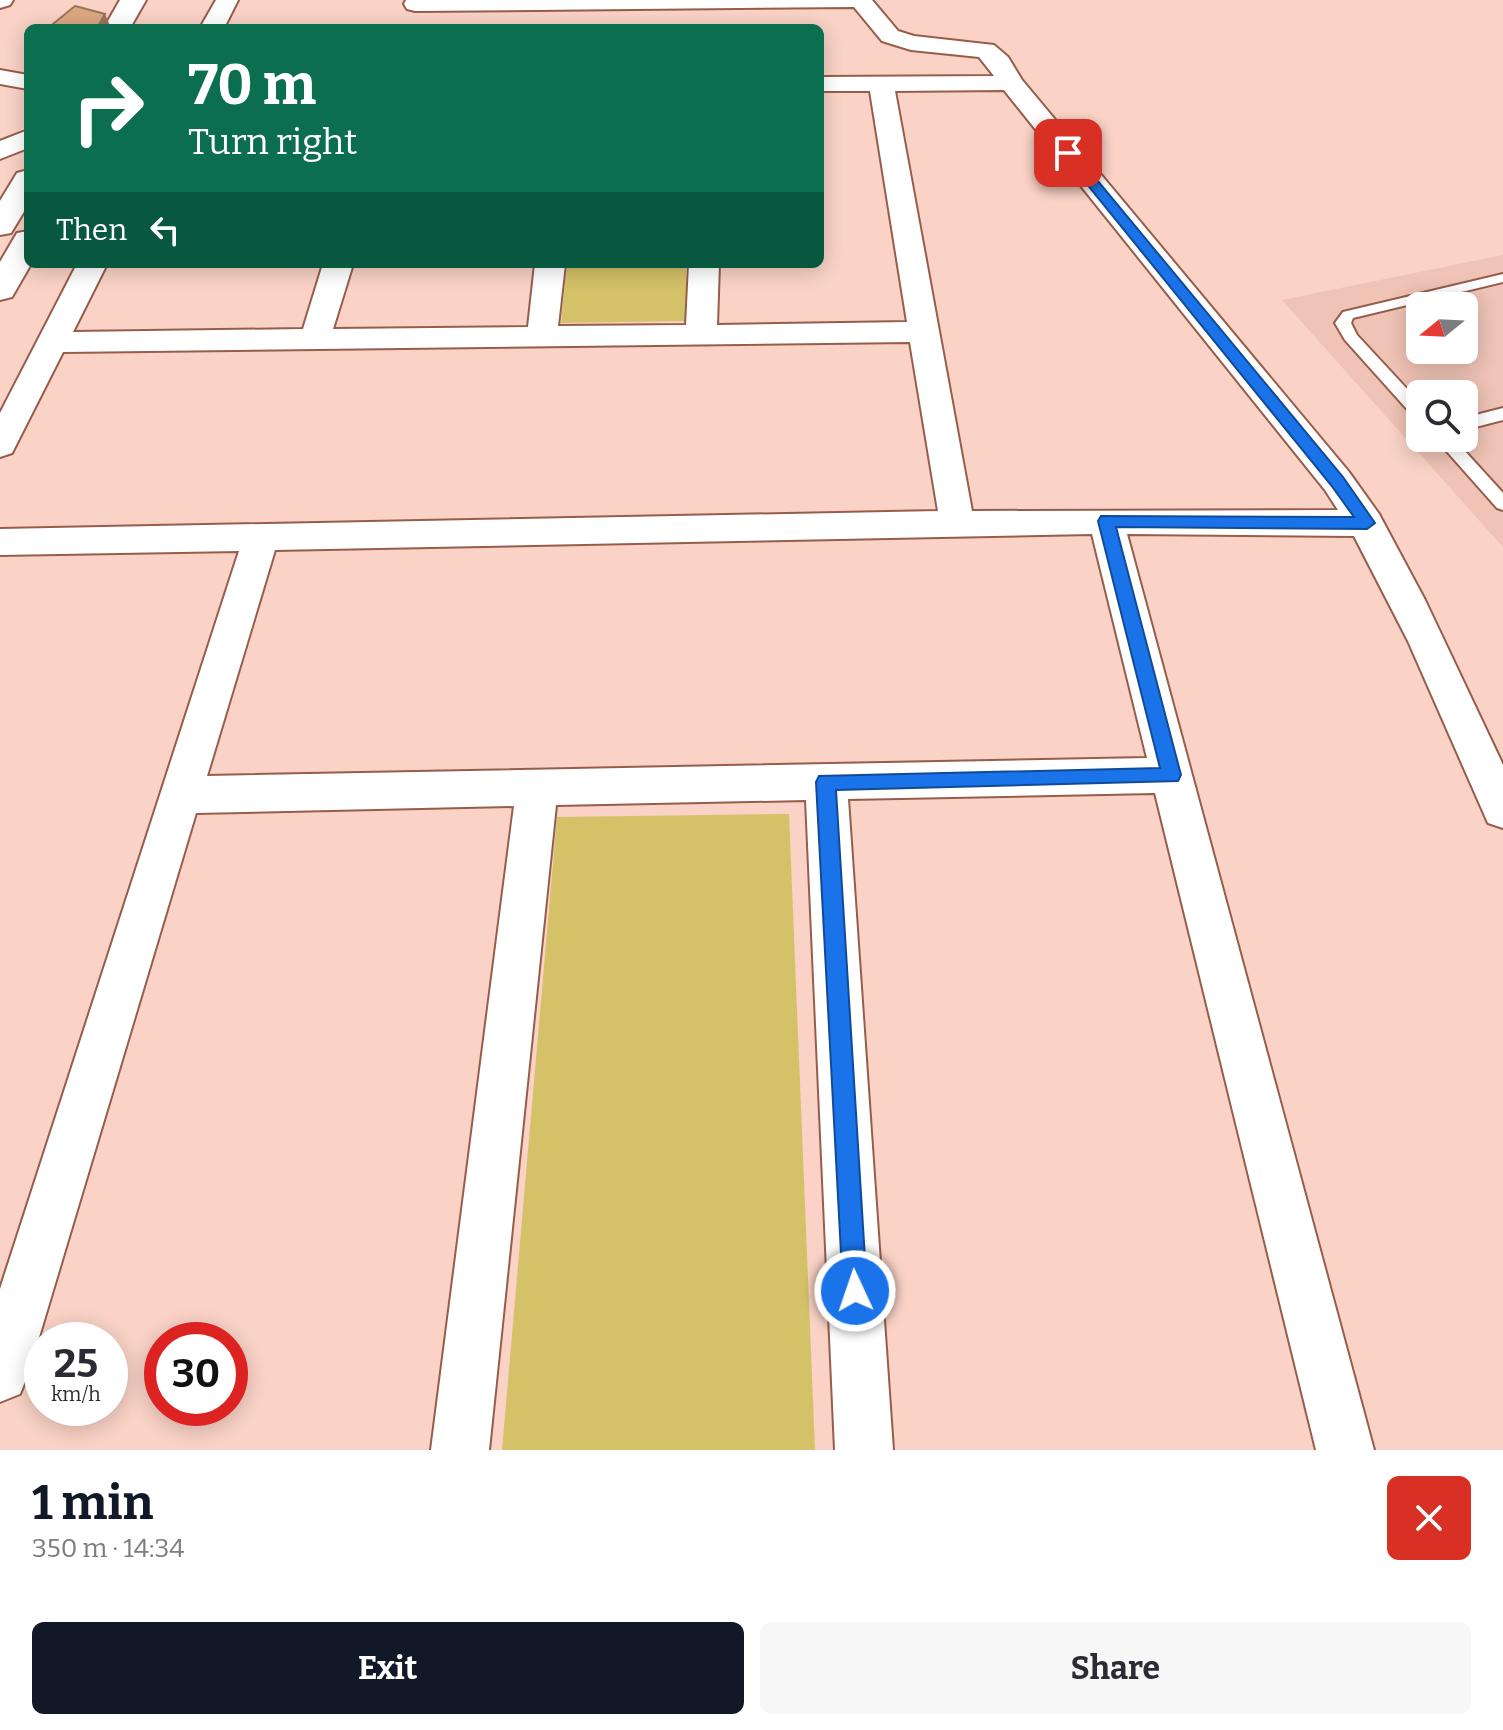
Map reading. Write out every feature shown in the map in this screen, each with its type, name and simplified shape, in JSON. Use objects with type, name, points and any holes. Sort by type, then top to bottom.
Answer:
[{"type":"street","points":[[119,24],[133,0]]},
{"type":"street","points":[[214,24],[227,0]]},
{"type":"street","points":[[409,24],[416,2],[860,0],[890,36],[911,43],[986,50],[999,62],[1011,83],[1337,481],[1367,523],[1503,810]]},
{"type":"street","points":[[0,77],[24,81]]},
{"type":"street","points":[[881,83],[957,523]]},
{"type":"street","points":[[824,84],[1011,83]]},
{"type":"street","points":[[0,151],[24,140]]},
{"type":"street","points":[[0,226],[24,186]]},
{"type":"street","points":[[0,290],[24,247]]},
{"type":"street","points":[[0,445],[90,268]]},
{"type":"street","points":[[315,339],[337,268]]},
{"type":"street","points":[[542,336],[550,268]]},
{"type":"street","points":[[701,334],[704,268]]},
{"type":"street","points":[[53,342],[924,332]]},
{"type":"street","points":[[1106,521],[1345,1450]]},
{"type":"street","points":[[0,542],[957,523],[1367,523]]},
{"type":"street","points":[[0,1374],[262,535]]},
{"type":"street","points":[[181,795],[1172,775]]},
{"type":"street","points":[[826,782],[864,1450]]},
{"type":"street","points":[[460,1450],[537,788]]},
{"type":"lane","points":[[1406,398],[1350,337],[1343,323],[1348,315],[1503,278]]},
{"type":"lane","points":[[1478,420],[1503,414]]},
{"type":"lane","points":[[1456,452],[1503,504]]},
{"type":"shaded area","points":[[1503,255],[1503,547],[1418,452],[1478,452],[1478,380],[1406,380],[1406,439],[1282,300]]},
{"type":"shaded area","points":[[567,268],[686,268],[686,321],[561,323]]},
{"type":"shaded area","points":[[789,814],[815,1450],[502,1450],[557,817]]},
{"type":"building","points":[[75,6],[105,14],[99,24],[53,24]]},
{"type":"route","points":[[855,1291],[826,782],[1172,775],[1106,521],[1367,523],[1337,481],[1068,153]]}]
